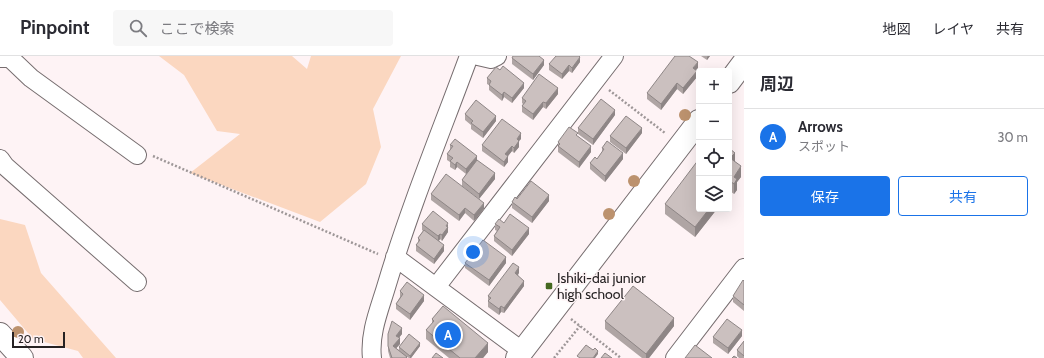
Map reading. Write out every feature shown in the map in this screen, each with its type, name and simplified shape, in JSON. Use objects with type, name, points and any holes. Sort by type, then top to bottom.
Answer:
[{"type":"street","points":[[372,358],[372,338],[390,257],[469,56]]},
{"type":"street","points":[[478,56],[491,59],[497,56]]},
{"type":"street","points":[[436,287],[614,56]]},
{"type":"street","points":[[0,58],[10,58],[31,78],[137,155]]},
{"type":"street","points":[[732,78],[744,62]]},
{"type":"street","points":[[390,257],[436,287],[520,355],[696,125]]},
{"type":"street","points":[[0,159],[5,166],[137,282]]},
{"type":"street","points":[[675,358],[744,268]]},
{"type":"street","points":[[0,334],[22,358]]},
{"type":"path","points":[[595,80],[663,130]]},
{"type":"path","points":[[137,155],[152,156],[390,257]]},
{"type":"path","points":[[568,316],[621,358]]},
{"type":"path","points":[[554,358],[580,326]]},
{"type":"shaded area","points":[[159,56],[292,56],[307,69],[311,56],[401,56],[373,109],[381,147],[366,184],[320,222],[190,173],[240,134],[217,131],[184,75]]},
{"type":"shaded area","points":[[0,219],[25,225],[41,273],[116,358],[83,358],[78,351],[33,339],[0,300]]},
{"type":"building","points":[[513,56],[539,56],[544,60],[533,74],[512,58]]},
{"type":"building","points":[[556,56],[580,57],[572,68],[569,65],[562,74],[549,64]]},
{"type":"building","points":[[675,56],[689,56],[698,62],[693,68],[696,72],[683,88],[677,83],[661,104],[647,93]]},
{"type":"building","points":[[503,66],[524,83],[512,98],[504,92],[502,95],[489,85],[491,81],[487,78],[496,67],[500,70]]},
{"type":"building","points":[[539,74],[558,88],[546,103],[543,102],[533,114],[522,106],[526,101],[522,98]]},
{"type":"building","points":[[601,99],[615,110],[593,139],[578,128]]},
{"type":"building","points":[[476,100],[496,116],[483,132],[471,123],[473,121],[465,114]]},
{"type":"building","points":[[626,116],[642,128],[626,148],[610,136]]},
{"type":"building","points":[[502,119],[521,133],[517,139],[519,141],[514,148],[512,146],[505,154],[508,156],[504,162],[482,145]]},
{"type":"building","points":[[569,127],[578,133],[576,135],[591,146],[579,162],[558,146],[560,144],[558,142]]},
{"type":"building","points":[[455,139],[477,156],[466,169],[457,162],[455,165],[450,161],[453,158],[447,154],[453,146],[450,145]]},
{"type":"building","points":[[607,141],[623,153],[605,176],[590,163],[595,157],[597,159],[604,149],[602,148]]},
{"type":"building","points":[[732,159],[741,166],[734,177],[737,179],[734,184],[732,182]]},
{"type":"building","points":[[477,160],[495,173],[479,194],[462,180]]},
{"type":"building","points":[[696,163],[696,212],[707,212],[695,227],[665,204]]},
{"type":"building","points":[[446,174],[484,203],[474,215],[465,208],[459,215],[431,194]]},
{"type":"building","points":[[531,181],[549,195],[532,217],[512,202],[515,197],[517,199]]},
{"type":"building","points":[[433,211],[448,223],[446,226],[448,227],[442,235],[440,234],[438,236],[422,224]]},
{"type":"building","points":[[510,214],[529,228],[512,250],[494,236],[500,227],[495,224],[499,219],[504,223]]},
{"type":"building","points":[[424,230],[444,245],[434,259],[416,245],[420,240],[418,238]]},
{"type":"building","points":[[483,240],[506,257],[489,280],[465,263]]},
{"type":"building","points":[[513,263],[519,267],[515,273],[524,281],[504,308],[501,306],[499,309],[488,301],[491,298],[488,296]]},
{"type":"building","points":[[743,280],[744,281],[744,305],[733,296]]},
{"type":"building","points":[[407,282],[424,295],[410,314],[396,304],[403,294],[400,291]]},
{"type":"building","points":[[633,286],[674,318],[646,354],[605,321]]},
{"type":"building","points":[[443,306],[488,343],[475,358],[460,358],[426,330],[434,321],[432,319]]},
{"type":"building","points":[[727,319],[742,330],[728,348],[713,337]]},
{"type":"building","points":[[392,321],[402,328],[396,336],[400,338],[393,346],[407,357],[406,358],[392,358],[388,346],[388,334]]},
{"type":"building","points":[[409,334],[420,343],[410,356],[399,347]]},
{"type":"building","points":[[744,341],[744,356],[737,350]]},
{"type":"building","points":[[586,345],[593,350],[595,348],[598,351],[593,358],[580,358],[577,356]]},
{"type":"building","points":[[695,345],[712,358],[685,358]]},
{"type":"building","points":[[436,353],[443,358],[432,358]]},
{"type":"building","points":[[605,353],[612,358],[601,358]]},
{"type":"place","name":"Ishiki-dai junior high school","points":[[549,286]]},
{"type":"place","name":"Arrows","points":[[448,335]]}]
